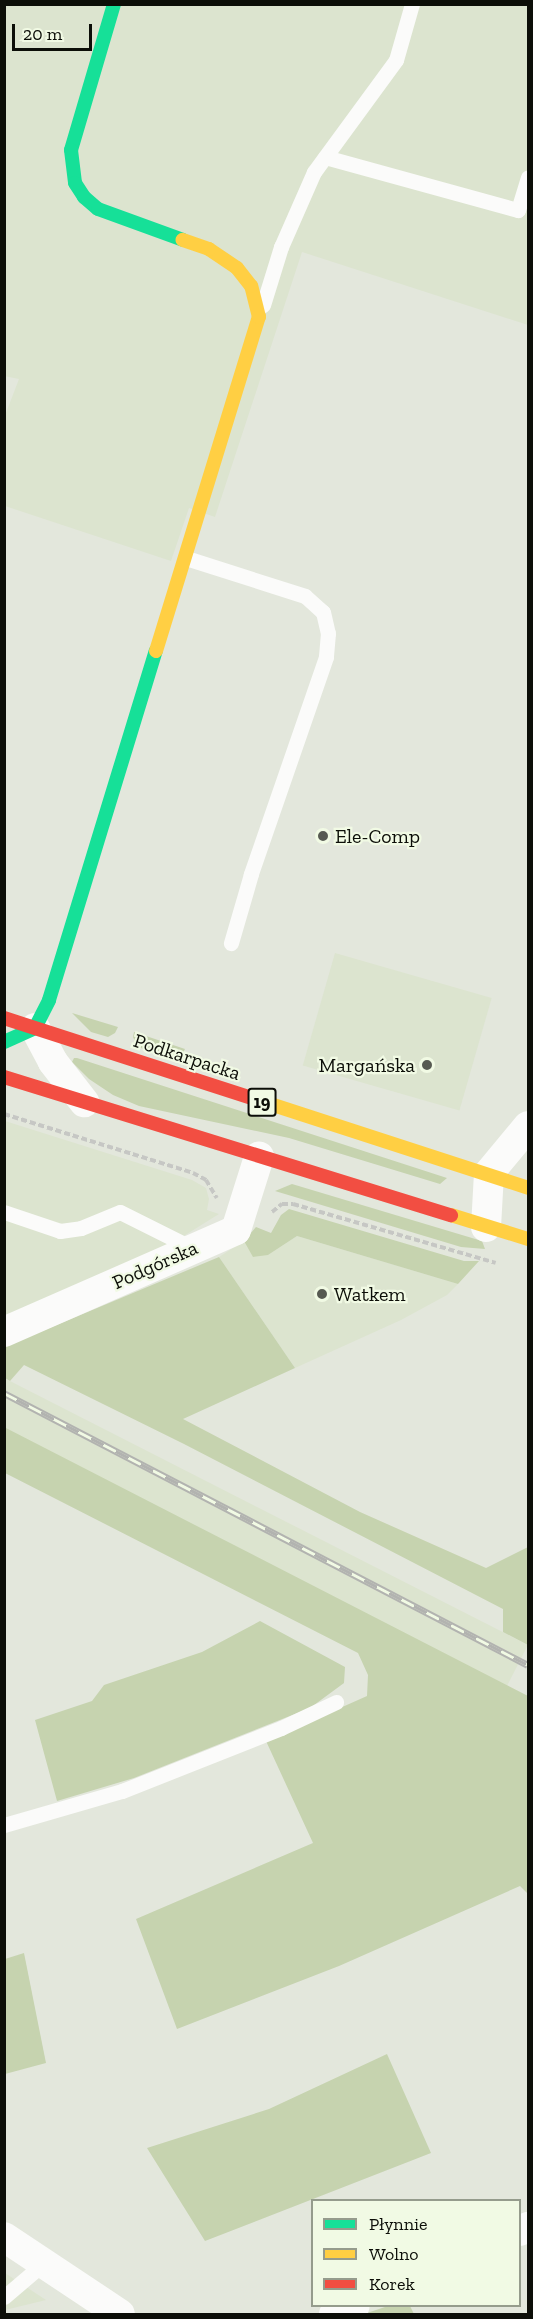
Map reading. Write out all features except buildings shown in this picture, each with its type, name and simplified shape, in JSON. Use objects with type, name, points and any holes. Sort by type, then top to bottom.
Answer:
[{"type":"street","points":[[4,1042],[35,1028],[49,1000],[259,317],[251,286],[237,268],[209,249],[98,209],[84,197],[75,183],[70,165],[71,150],[114,4]]},
{"type":"street","name":"Podkarpacka","points":[[4,1018],[528,1186]]},
{"type":"street","points":[[35,1028],[53,1062],[84,1102]]},
{"type":"street","points":[[4,1077],[528,1239]]},
{"type":"street","points":[[486,1227],[489,1173],[528,1126]]},
{"type":"street","name":"Podgórska","points":[[4,1332],[236,1230],[259,1157]]},
{"type":"street","points":[[486,1227],[528,1186]]},
{"type":"street","points":[[4,2237],[120,2314]]},
{"type":"street","points":[[334,2314],[353,2307]]},
{"type":"lane","points":[[259,317],[281,247],[314,172],[396,60],[412,4]]},
{"type":"lane","points":[[325,157],[518,210],[528,177]]},
{"type":"lane","points":[[186,558],[304,596],[323,612],[328,633],[326,657],[251,874],[231,943]]},
{"type":"lane","points":[[4,1212],[60,1231],[81,1228],[120,1212],[192,1248]]},
{"type":"lane","points":[[4,1825],[122,1791],[281,1728],[336,1702]]},
{"type":"lane","points":[[4,2297],[44,2263]]},
{"type":"shaded area","points":[[5,5],[528,5],[528,325],[302,252],[215,517],[189,508],[171,561],[5,506],[4,418],[19,379],[4,376]]},
{"type":"shaded area","points":[[335,953],[492,998],[459,1110],[303,1065]]},
{"type":"shaded area","points":[[5,1121],[192,1180],[206,1188],[209,1199],[207,1210],[219,1214],[166,1247],[5,1316]]},
{"type":"shaded area","points":[[297,1236],[458,1284],[447,1295],[401,1320],[295,1368],[219,1257],[244,1241],[268,1255]]},
{"type":"shaded area","points":[[4,1378],[528,1645],[506,1689],[4,1433]]},
{"type":"shaded area","points":[[5,2273],[46,2300],[5,2310]]},
{"type":"green space","points":[[72,1013],[118,1027],[115,1033],[108,1037],[91,1032]]},
{"type":"green space","points":[[134,1032],[185,1049],[183,1053],[172,1059],[138,1047],[133,1037]]},
{"type":"green space","points":[[74,1058],[447,1178],[440,1184],[289,1138],[139,1106],[113,1095],[89,1079],[72,1062]]},
{"type":"green space","points":[[292,1184],[482,1241],[485,1249],[461,1247],[275,1191]]},
{"type":"green space","points":[[289,1209],[464,1261],[479,1261],[458,1284],[297,1236],[268,1255],[253,1257],[244,1241],[256,1227],[271,1233],[281,1215]]},
{"type":"green space","points":[[219,1257],[295,1368],[183,1419],[360,1512],[486,1568],[528,1547],[528,1645],[503,1632],[503,1609],[184,1444],[24,1365],[10,1381],[5,1378],[4,1347]]},
{"type":"green space","points":[[4,1427],[528,1696],[528,1894],[520,1886],[339,1966],[177,2029],[136,1919],[313,1843],[266,1741],[367,1696],[368,1675],[358,1653],[5,1473]]},
{"type":"green space","points":[[260,1621],[345,1667],[344,1683],[310,1708],[134,1778],[57,1801],[35,1720],[92,1701],[104,1685],[202,1652]]},
{"type":"green space","points":[[24,1953],[46,2063],[5,2074],[5,1959]]},
{"type":"green space","points":[[387,2054],[431,2153],[205,2241],[147,2148],[269,2109]]},
{"type":"green space","points":[[385,2307],[410,2307],[414,2314],[364,2314]]},
{"type":"railway","points":[[4,1393],[528,1665]]},
{"type":"traffic: fast","points":[[114,4],[71,150],[75,183],[84,197],[98,209],[183,240]]},
{"type":"traffic: fast","points":[[4,1042],[35,1028],[49,1000],[156,651]]},
{"type":"traffic: slow","points":[[156,651],[259,317],[251,286],[237,268],[209,249],[183,240]]},
{"type":"traffic: slow","points":[[261,1101],[528,1188]]},
{"type":"traffic: slow","points":[[451,1215],[528,1239]]},
{"type":"traffic: jam","points":[[4,1018],[261,1101]]},
{"type":"traffic: jam","points":[[4,1077],[451,1215]]},
{"type":"place","name":"Ele-Comp","points":[[323,836]]},
{"type":"place","name":"Margańska","points":[[427,1065]]},
{"type":"place","name":"Watkem","points":[[322,1294]]}]
